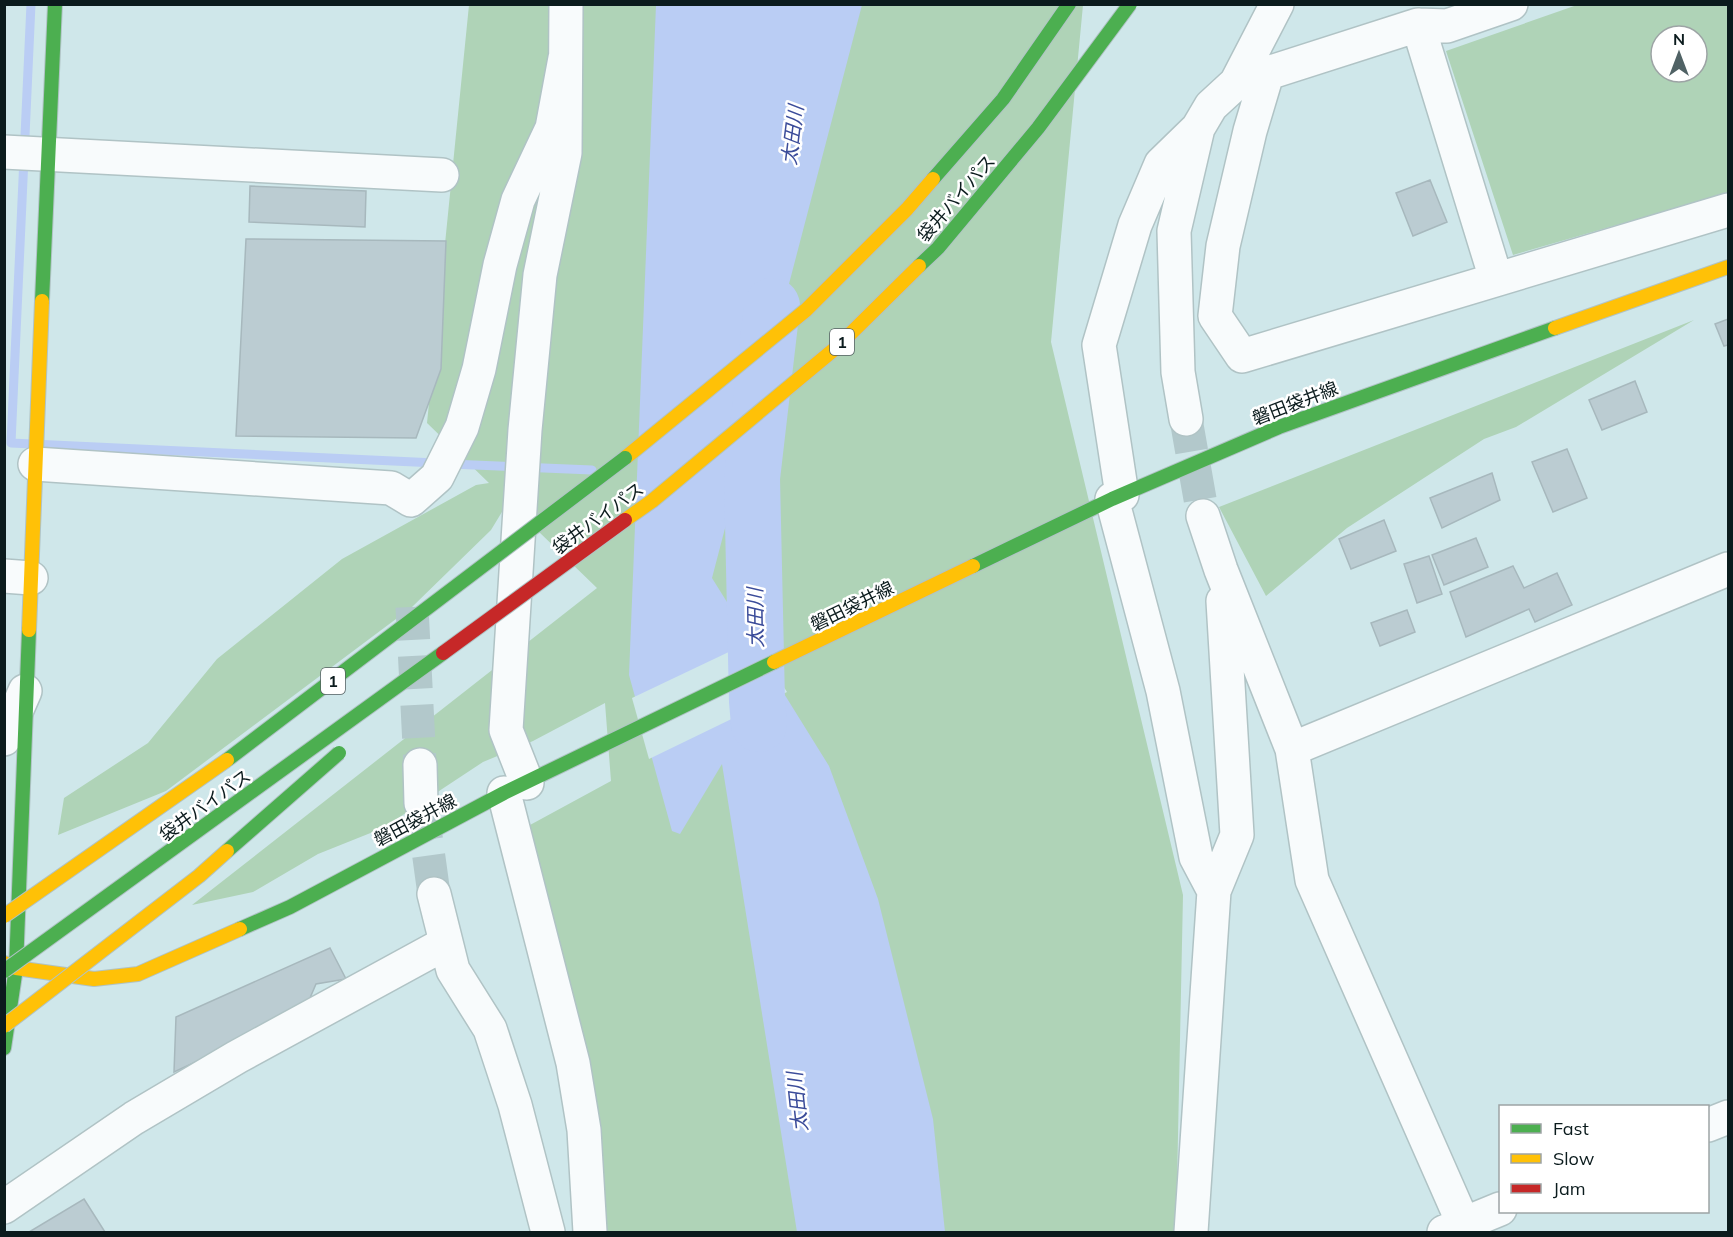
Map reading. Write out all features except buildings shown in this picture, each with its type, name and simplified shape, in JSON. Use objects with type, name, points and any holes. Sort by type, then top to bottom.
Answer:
[{"type":"main road","points":[[4,1048],[12,879],[26,690],[18,577],[35,464],[55,4]]},
{"type":"main road","name":"袋井バイパス","points":[[4,916],[244,748],[625,458],[806,309],[907,209],[1003,99],[1070,4]]},
{"type":"main road","name":"袋井バイパス","points":[[8,967],[652,501],[837,347],[938,248],[1038,128],[1130,4]]},
{"type":"main road","name":"磐田袋井線","points":[[8,967],[94,979],[138,974],[290,907],[526,783],[1108,502],[1279,427],[1728,267]]},
{"type":"main road","name":"1","points":[[386,712],[493,617]]},
{"type":"main road","points":[[4,1026],[199,876],[350,743]]},
{"type":"street","points":[[566,4],[565,153],[539,286],[525,430],[506,730],[526,783],[573,1062],[584,1130],[590,1233]]},
{"type":"street","points":[[1214,891],[1196,857],[1163,691],[1108,502],[1099,345],[1135,225],[1161,164],[1198,128],[1211,106],[1236,83],[1277,4]]},
{"type":"street","points":[[1236,83],[1418,25],[1447,26],[1511,4]]},
{"type":"street","points":[[1418,25],[1496,279]]},
{"type":"street","points":[[35,464],[391,488],[411,500],[436,477],[462,427],[479,369],[500,265],[518,200],[552,128],[565,58]]},
{"type":"street","points":[[1267,74],[1250,132],[1223,246],[1215,316],[1242,356],[1728,210]]},
{"type":"street","points":[[1186,419],[1178,372],[1174,231],[1198,128]]},
{"type":"street","points":[[4,152],[442,176]]},
{"type":"street","points":[[1203,516],[1221,570],[1292,749],[1312,880],[1458,1230],[1499,1210]]},
{"type":"street","points":[[1292,749],[1728,569]]},
{"type":"street","points":[[1191,1233],[1214,891],[1237,835],[1221,570]]},
{"type":"street","points":[[4,739],[26,690]]},
{"type":"street","points":[[420,765],[421,803]]},
{"type":"street","points":[[434,894],[453,970],[490,1029],[515,1106],[548,1233]]},
{"type":"street","points":[[4,1207],[134,1118],[237,1057],[446,943]]},
{"type":"street","points":[[1709,1124],[1728,1117]]},
{"type":"green space","points":[[469,5],[1083,5],[1051,342],[1183,895],[1176,1232],[589,1232],[584,1130],[530,825],[611,781],[605,703],[533,741],[483,762],[383,828],[318,854],[253,892],[192,905],[597,588],[508,502],[491,530],[412,607],[166,791],[58,835],[64,798],[148,743],[217,659],[342,559],[476,485],[489,483],[427,423]]},
{"type":"green space","points":[[1577,5],[1728,5],[1728,193],[1513,255],[1446,51]]},
{"type":"green space","points":[[1694,320],[1516,427],[1484,439],[1347,528],[1266,596],[1219,507]]},
{"type":"water","points":[[656,5],[862,5],[712,578],[829,766],[878,899],[933,1119],[945,1232],[797,1232],[722,764],[680,834],[672,831],[629,675]]},
{"type":"pier","points":[[754,640],[787,692],[649,759],[632,698]]},
{"type":"waterway","points":[[31,4],[11,443],[436,463]]},
{"type":"waterway","name":"太田川","points":[[759,724],[752,478],[772,306]]},
{"type":"waterway","points":[[450,464],[592,470]]},
{"type":"waterway","points":[[729,477],[752,478]]},
{"type":"tunnel","points":[[1186,419],[1203,516]]},
{"type":"tunnel","points":[[412,607],[420,765]]},
{"type":"tunnel","points":[[422,807],[434,894]]},
{"type":"traffic: fast","points":[[42,301],[55,4]]},
{"type":"traffic: fast","points":[[933,179],[1003,99],[1069,4]]},
{"type":"traffic: fast","points":[[919,266],[938,248],[1038,128],[1130,4]]},
{"type":"traffic: fast","points":[[973,566],[1112,499],[1279,427],[1555,328]]},
{"type":"traffic: fast","points":[[227,760],[625,458]]},
{"type":"traffic: fast","points":[[4,1048],[16,968],[29,630]]},
{"type":"traffic: fast","points":[[4,971],[443,653]]},
{"type":"traffic: fast","points":[[240,929],[290,907],[504,793],[774,662]]},
{"type":"traffic: fast","points":[[227,851],[339,753]]},
{"type":"traffic: slow","points":[[625,458],[806,310],[907,209],[933,179]]},
{"type":"traffic: slow","points":[[625,520],[652,501],[837,347],[919,266]]},
{"type":"traffic: slow","points":[[1555,328],[1728,267]]},
{"type":"traffic: slow","points":[[29,630],[42,301]]},
{"type":"traffic: slow","points":[[774,662],[973,566]]},
{"type":"traffic: slow","points":[[4,916],[227,760]]},
{"type":"traffic: slow","points":[[4,1026],[199,876],[227,851]]},
{"type":"traffic: slow","points":[[4,963],[16,968],[94,979],[138,974],[240,929]]},
{"type":"traffic: jam","points":[[443,653],[625,520]]}]
